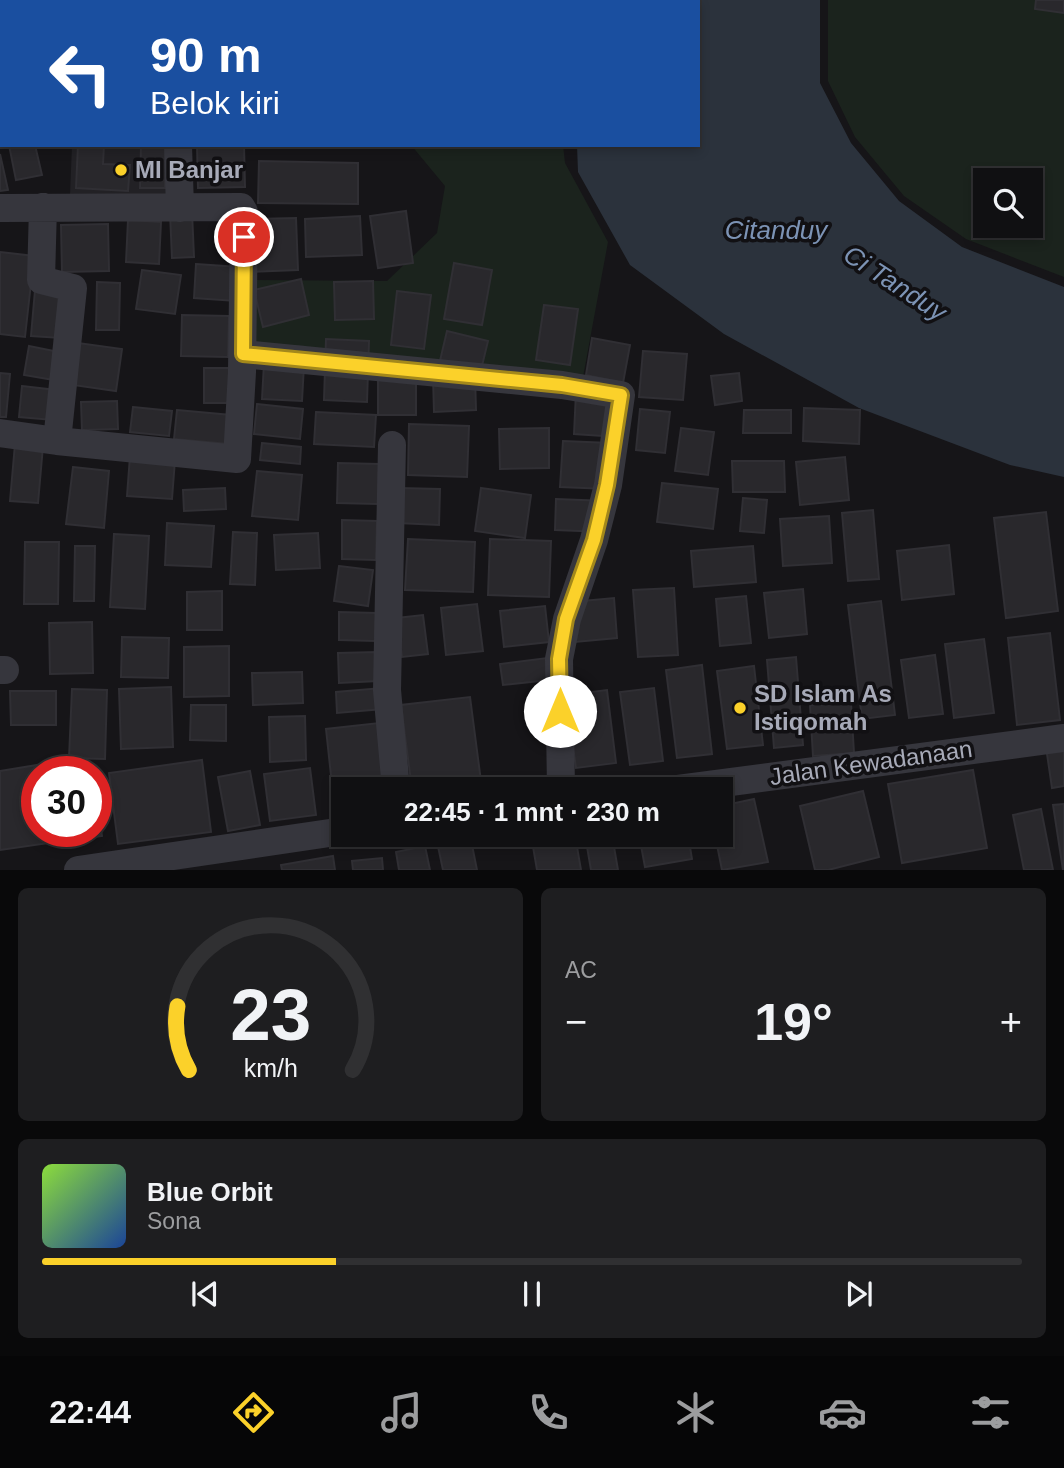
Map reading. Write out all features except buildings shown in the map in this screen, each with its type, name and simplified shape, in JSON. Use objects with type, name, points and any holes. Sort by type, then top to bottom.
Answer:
[{"type":"street","points":[[178,147],[180,208]]},
{"type":"street","points":[[43,207],[41,280],[73,288],[57,440]]},
{"type":"street","points":[[0,208],[241,207],[244,210],[243,354],[237,459],[0,433]]},
{"type":"street","points":[[243,354],[562,385],[621,395],[604,499],[594,540],[566,619],[559,659],[561,777]]},
{"type":"street","points":[[392,445],[387,678],[396,777]]},
{"type":"street","name":"Jalan Kewadanaan","points":[[733,782],[1064,738]]},
{"type":"street","points":[[78,870],[331,833]]},
{"type":"shaded area","points":[[828,0],[1064,0],[1064,277],[966,239],[904,196],[855,137],[828,81]]},
{"type":"shaded area","name":"MI Banjar","points":[[72,147],[172,147],[170,197],[70,195]]},
{"type":"shaded area","points":[[413,147],[563,147],[565,163],[608,242],[583,377],[250,346],[253,280],[387,281],[437,233],[445,186]]},
{"type":"water","name":"Citanduy","points":[[700,0],[820,0],[820,83],[851,143],[899,201],[962,247],[1064,287],[1064,477],[1010,465],[859,408],[724,334],[630,265],[578,172],[577,147],[700,147]]},
{"type":"place","name":"MI Banjar","points":[[121,170]]},
{"type":"place","name":"SD Islam As Istiqomah","points":[[740,708]]},
{"type":"route","points":[[244,237],[243,354],[562,385],[616,392],[621,395],[607,485],[594,540],[566,619],[559,659],[560,711]]},
{"type":"water label","name":"Ci Tanduy","points":[[895,283]]}]
